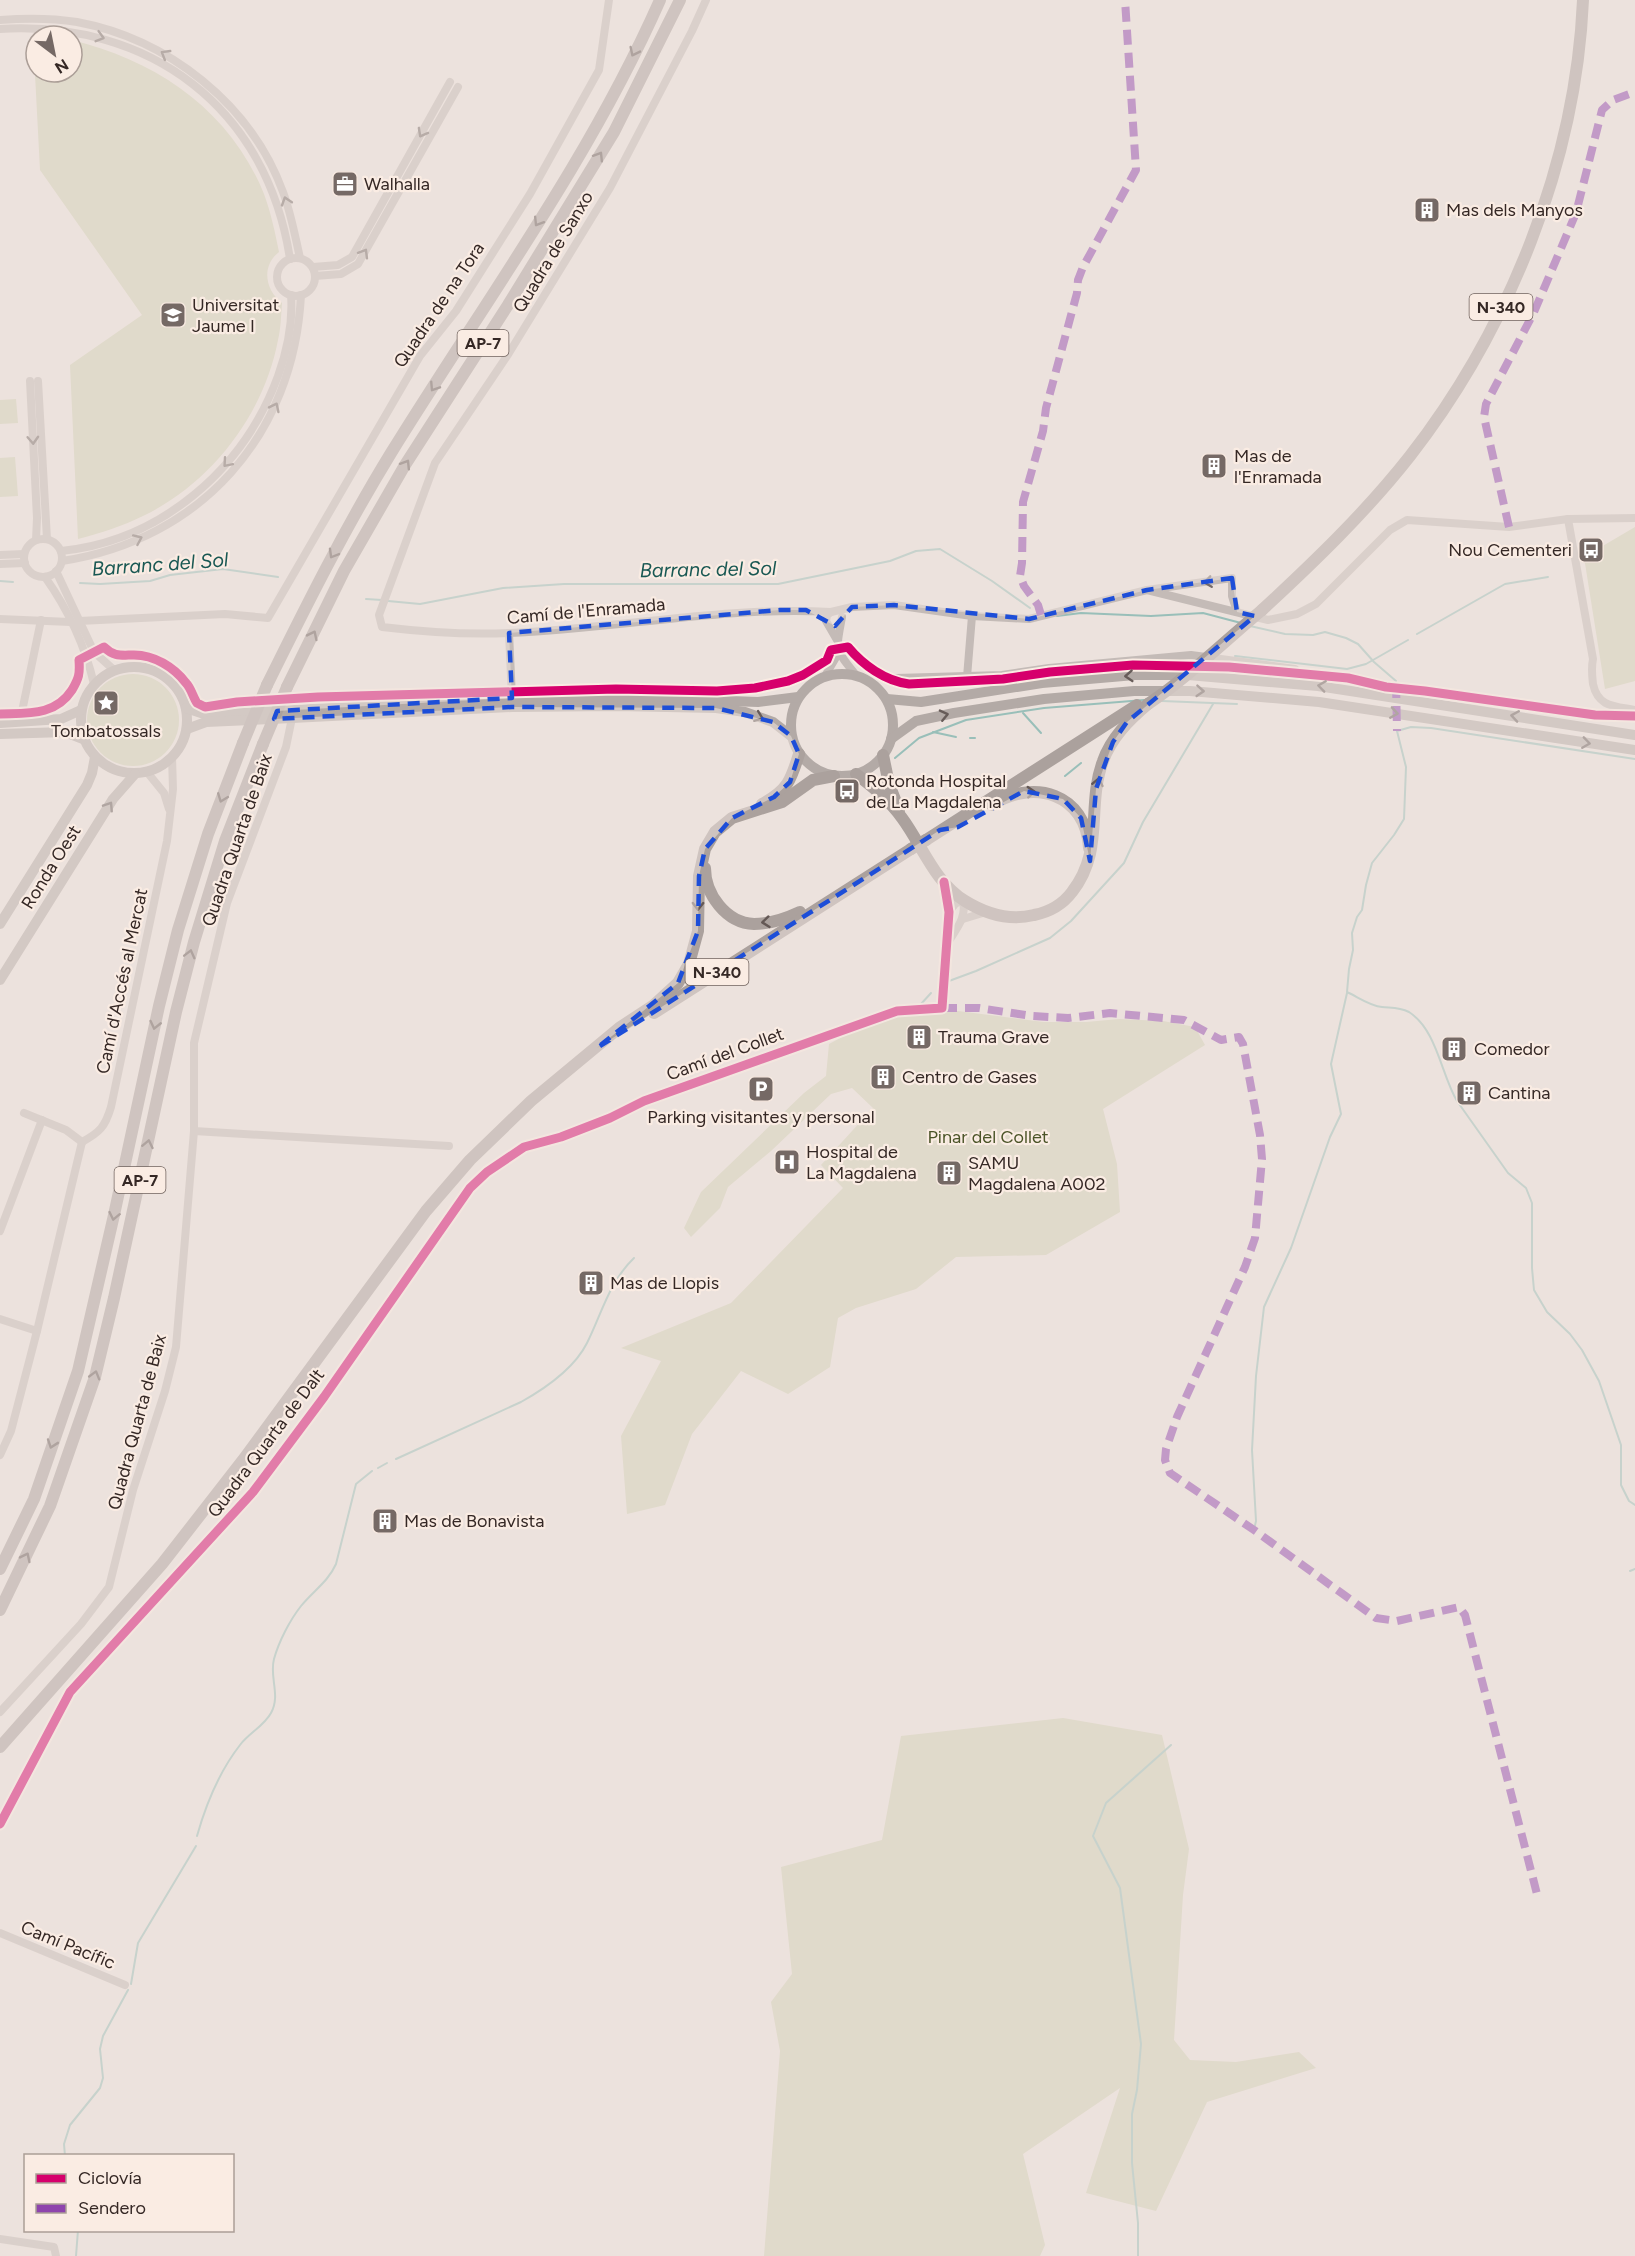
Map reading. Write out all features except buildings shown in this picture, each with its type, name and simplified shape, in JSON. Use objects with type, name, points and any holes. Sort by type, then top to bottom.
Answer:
[{"type":"highway","name":"AP-7","points":[[0,1569],[34,1499],[78,1371],[159,1005],[178,930],[208,834],[267,685],[327,565],[391,453],[494,294],[600,122],[660,0]]},
{"type":"highway","name":"AP-7","points":[[0,1610],[50,1506],[95,1377],[176,1012],[194,942],[225,841],[287,687],[344,571],[405,465],[508,305],[614,132],[680,0]]},
{"type":"highway","name":"N-340","points":[[0,1747],[162,1564],[243,1460],[426,1211],[470,1160],[531,1101],[597,1048],[1142,704],[1191,669],[1262,610],[1312,563],[1378,494],[1410,456],[1443,409],[1485,340],[1520,268],[1547,197],[1574,84],[1582,0]]},
{"type":"highway","points":[[856,774],[879,791],[902,816],[944,882],[963,900],[986,912],[1007,917],[1025,917],[1045,913],[1066,900],[1081,881],[1090,861],[1094,839],[1096,789],[1103,761],[1113,742],[1142,704]]},
{"type":"highway","points":[[597,1048],[619,1028],[654,1005],[678,983],[689,964],[698,931],[699,876],[705,849],[715,832],[732,818],[774,797],[790,782],[799,754]]},
{"type":"highway","points":[[883,755],[889,784],[902,816]]},
{"type":"highway","points":[[743,813],[782,802],[813,780],[834,776]]},
{"type":"highway","points":[[940,830],[958,826],[1015,794],[1024,791],[1043,791],[1063,799],[1081,818],[1088,838],[1090,861]]},
{"type":"highway","points":[[705,849],[705,877],[713,899],[731,916],[752,924],[779,921],[798,913],[827,894],[857,883]]},
{"type":"main road","points":[[136,666],[159,672],[176,687],[186,708],[187,729],[172,757],[147,772],[135,774],[113,770],[94,757],[83,739],[81,710],[86,696],[94,684],[114,670],[136,666]]},
{"type":"main road","points":[[840,673],[856,675],[874,684],[886,699],[893,718],[891,739],[883,755],[871,767],[856,774],[834,776],[814,768],[799,754],[791,736],[791,716],[798,697],[810,684],[825,676],[840,673]]},
{"type":"main road","points":[[886,699],[921,702],[1042,683],[1134,675],[1188,675],[1318,686],[1635,735]]},
{"type":"main road","points":[[891,739],[916,721],[954,712],[1055,698],[1134,691],[1190,691],[1319,702],[1635,750]]},
{"type":"main road","points":[[186,708],[207,715],[512,698],[617,697],[758,702],[798,697]]},
{"type":"main road","points":[[187,729],[206,722],[512,707],[617,706],[716,708],[745,712],[773,722],[791,736]]},
{"type":"main road","points":[[0,723],[61,719],[81,710]]},
{"type":"main road","points":[[0,734],[64,732],[83,739]]},
{"type":"main road","name":"Ronda Oest","points":[[0,924],[87,785],[93,773],[94,757]]},
{"type":"main road","name":"Ronda Oest","points":[[0,980],[113,800],[135,774]]},
{"type":"street","name":"Quadra de na Tora","points":[[79,621],[225,614],[268,618],[420,356],[456,311],[530,194],[599,70],[609,0]]},
{"type":"street","name":"Quadra de Sanxo","points":[[379,615],[435,463],[509,353],[610,188],[682,51],[706,0]]},
{"type":"street","points":[[0,20],[54,20],[98,27],[153,47],[184,66],[223,100],[258,142],[283,191],[300,258]]},
{"type":"street","points":[[0,29],[54,28],[96,36],[149,56],[192,84],[235,126],[263,170],[282,219],[290,259]]},
{"type":"street","points":[[313,267],[315,276],[311,288],[301,295],[291,295],[281,288],[277,277],[280,266],[290,259],[300,258],[313,267],[338,265],[352,257],[450,82]]},
{"type":"street","points":[[315,276],[341,274],[358,264],[458,87]]},
{"type":"street","points":[[61,551],[102,543],[130,534],[156,521],[181,506],[204,488],[224,467],[248,436],[272,393],[282,365],[288,337],[292,308],[291,295]]},
{"type":"street","points":[[62,561],[105,552],[161,529],[186,513],[232,473],[261,432],[280,396],[297,338],[301,295]]},
{"type":"street","points":[[36,540],[34,381],[46,539]]},
{"type":"street","points":[[1147,590],[1268,620],[1297,614],[1316,604],[1390,530],[1407,520],[1509,527],[1568,519],[1635,518]]},
{"type":"street","points":[[1568,519],[1593,659],[1591,669],[1596,696],[1602,703],[1635,710]]},
{"type":"street","points":[[46,539],[55,543],[61,551],[62,561],[56,571],[45,576],[36,576],[30,572],[25,563],[24,554],[28,546],[36,540],[46,539]]},
{"type":"street","points":[[0,555],[24,554]]},
{"type":"street","points":[[0,564],[25,563]]},
{"type":"street","points":[[56,571],[94,652],[114,670]]},
{"type":"street","points":[[45,576],[54,589],[87,655],[94,684]]},
{"type":"street","points":[[837,640],[828,624],[827,615],[838,616],[852,607],[894,605],[972,616],[1029,619],[1147,590],[1232,578],[1232,596],[1237,612]]},
{"type":"street","name":"Camí de l'Enramada","points":[[379,615],[382,627],[442,634],[510,633],[780,610],[806,610],[838,616]]},
{"type":"street","name":"Camí de l'Enramada","points":[[806,610],[828,624]]},
{"type":"street","points":[[828,624],[836,628],[838,616]]},
{"type":"street","points":[[825,676],[838,654],[838,616]]},
{"type":"street","points":[[967,677],[972,616]]},
{"type":"street","points":[[0,619],[70,622]]},
{"type":"street","points":[[20,722],[41,620]]},
{"type":"street","points":[[510,633],[512,698]]},
{"type":"street","points":[[838,654],[856,675]]},
{"type":"street","points":[[896,678],[1002,675],[1049,668],[1191,655],[1295,669]]},
{"type":"street","name":"Quadra Quarta de Baix","points":[[0,1712],[81,1624],[109,1587],[133,1490],[165,1391],[176,1347],[194,1131],[194,1043],[227,903],[286,747],[292,718]]},
{"type":"street","name":"Camí d'Accés al Mercat","points":[[82,1142],[96,1134],[106,1124],[111,1107],[167,841],[173,789],[172,757]]},
{"type":"street","points":[[147,772],[164,793],[171,814]]},
{"type":"street","points":[[944,882],[949,912],[946,945]]},
{"type":"street","points":[[946,945],[963,919],[965,910],[963,900],[955,904],[949,912]]},
{"type":"street","points":[[963,919],[986,912]]},
{"type":"street","name":"Camí del Collet","points":[[524,1147],[561,1137],[610,1118],[644,1101],[897,1011],[942,1008],[946,945]]},
{"type":"street","points":[[0,1455],[11,1431],[37,1332],[82,1142],[66,1130],[24,1113]]},
{"type":"street","points":[[0,1231],[42,1120]]},
{"type":"street","points":[[194,1131],[449,1146]]},
{"type":"street","name":"Quadra Quarta de Dalt","points":[[0,1824],[70,1692],[253,1492],[324,1397],[470,1188],[487,1172],[524,1147]]},
{"type":"street","points":[[0,1318],[37,1332]]},
{"type":"street","name":"Camí Pacífic","points":[[0,1933],[125,1985]]},
{"type":"street","points":[[0,2239],[54,2247],[56,2256]]},
{"type":"highlighted area","points":[[1232,578],[1237,612],[1255,616],[1127,722],[1113,742],[1096,789],[1090,861],[1081,818],[1063,799],[1024,791],[958,827],[940,830],[597,1048],[678,983],[698,931],[699,876],[705,849],[732,818],[774,797],[790,782],[799,754],[791,736],[773,722],[716,708],[512,707],[274,719],[277,711],[512,698],[509,633],[780,610],[806,610],[835,626],[852,607],[894,605],[1029,619],[1147,590]]},
{"type":"green space","points":[[84,43],[103,49],[133,61],[187,93],[232,137],[264,194],[279,252],[269,264],[267,278],[272,292],[282,303],[278,340],[261,394],[231,443],[191,485],[168,502],[128,523],[78,539],[70,365],[142,315],[40,170],[36,84],[84,84]]},
{"type":"green space","points":[[16,399],[18,423],[0,424],[0,400]]},
{"type":"green space","points":[[15,457],[18,496],[0,497],[0,458]]},
{"type":"green space","points":[[1635,527],[1635,681],[1605,689],[1584,557]]},
{"type":"green space","points":[[133,674],[151,677],[166,687],[176,702],[179,720],[176,738],[166,753],[151,763],[133,766],[115,763],[100,753],[90,738],[87,720],[90,702],[100,687],[115,677]]},
{"type":"green space","name":"Pinar del Collet","points":[[922,1011],[958,1011],[1044,1022],[1119,1019],[1163,1021],[1195,1027],[1205,1045],[1103,1109],[1117,1164],[1120,1212],[1046,1255],[956,1257],[916,1289],[856,1308],[838,1318],[830,1367],[788,1394],[741,1371],[692,1434],[665,1505],[627,1514],[621,1436],[661,1361],[621,1348],[731,1303],[843,1188],[821,1165],[873,1108],[852,1088],[831,1094],[771,1151],[728,1187],[720,1208],[691,1237],[684,1228],[701,1192],[804,1093],[826,1076],[829,1044],[876,1019]]},
{"type":"green space","points":[[1063,1718],[1162,1735],[1189,1849],[1183,1895],[1174,2040],[1190,2060],[1236,2062],[1299,2052],[1316,2068],[1207,2102],[1156,2211],[1086,2193],[1120,2088],[1023,2154],[1045,2245],[1040,2256],[764,2256],[780,2051],[771,2002],[792,1974],[781,1867],[882,1840],[901,1736]]},
{"type":"waterway","name":"Barranc del Sol","points":[[388,601],[420,604],[503,588],[564,584],[778,584],[890,561],[916,551],[940,549],[1030,608]]},
{"type":"waterway","name":"Barranc del Sol","points":[[80,583],[150,581],[170,575],[223,569],[278,577]]},
{"type":"waterway","points":[[1417,634],[1505,584],[1548,577]]},
{"type":"waterway","name":"Barranc del Sol","points":[[0,581],[13,582]]},
{"type":"waterway","name":"Barranc del Sol","points":[[366,599],[382,600]]},
{"type":"waterway","name":"Barranc del Sol","points":[[1057,616],[1081,613],[1151,616],[1203,613],[1241,623]]},
{"type":"waterway","name":"Barranc del Sol","points":[[1250,626],[1285,634],[1313,635],[1325,632],[1346,638],[1358,644],[1396,681]]},
{"type":"waterway","points":[[1235,656],[1347,669],[1366,664],[1408,640]]},
{"type":"waterway","points":[[895,758],[919,738],[966,720],[1044,708],[1144,700]]},
{"type":"waterway","points":[[1162,701],[1237,704]]},
{"type":"waterway","points":[[949,981],[1050,938],[1071,921],[1124,863],[1143,822],[1213,704]]},
{"type":"waterway","points":[[1023,713],[1041,733]]},
{"type":"waterway","name":"Barranc del Sol","points":[[1635,759],[1431,728],[1411,727],[1397,731],[1406,767],[1404,819],[1372,863],[1362,910],[1352,933],[1353,950],[1347,992],[1373,1005],[1405,1010],[1418,1020],[1432,1041],[1457,1101],[1508,1173],[1526,1188],[1532,1203],[1534,1290],[1547,1312],[1570,1334],[1582,1350],[1599,1381],[1621,1445],[1621,1485],[1629,1501],[1635,1505]]},
{"type":"waterway","points":[[933,732],[956,737]]},
{"type":"waterway","points":[[970,738],[975,738]]},
{"type":"waterway","points":[[1065,776],[1081,763]]},
{"type":"waterway","points":[[921,1004],[931,993]]},
{"type":"waterway","points":[[1254,1530],[1256,1521],[1252,1450],[1256,1376],[1264,1307],[1291,1248],[1330,1137],[1341,1114],[1331,1064],[1347,993]]},
{"type":"waterway","points":[[396,1459],[521,1402],[558,1377],[575,1361],[587,1343],[618,1277],[634,1258]]},
{"type":"waterway","points":[[378,1468],[387,1463]]},
{"type":"waterway","points":[[197,1836],[209,1800],[232,1755],[271,1713],[275,1700],[273,1666],[279,1645],[297,1612],[333,1570],[356,1484],[372,1471]]},
{"type":"waterway","points":[[1630,1571],[1635,1569]]},
{"type":"waterway","points":[[1138,2256],[1138,2223],[1132,2163],[1132,2114],[1137,2090],[1141,2044],[1120,1888],[1093,1836],[1106,1803],[1171,1745]]},
{"type":"waterway","points":[[131,1984],[138,1943],[196,1846]]},
{"type":"waterway","points":[[65,2154],[64,2144],[70,2125],[100,2088],[103,2078],[100,2049],[103,2036],[128,1990]]},
{"type":"waterway","points":[[76,2256],[78,2232]]},
{"type":"marked path","points":[[1041,615],[1038,605],[1024,586],[1020,576],[1023,502],[1043,431],[1046,408],[1077,293],[1078,280],[1136,170],[1125,0]]},
{"type":"marked path","points":[[1509,527],[1484,417],[1486,404],[1534,312],[1576,213],[1602,110],[1613,100],[1635,92]]},
{"type":"marked path","points":[[1396,683],[1397,731]]},
{"type":"marked path","points":[[942,1008],[979,1008],[1032,1016],[1068,1018],[1110,1013],[1184,1020],[1221,1040],[1239,1037],[1243,1044],[1260,1135],[1262,1159],[1255,1238],[1245,1267],[1177,1417],[1166,1449],[1165,1460],[1170,1473],[1376,1618],[1397,1621],[1459,1607],[1465,1615],[1537,1894]]},
{"type":"cycle path","points":[[0,714],[40,711],[58,705],[76,682],[79,660],[104,647],[114,654],[149,657],[170,667],[189,687],[197,703],[205,707],[237,702],[318,697],[616,689],[717,691],[755,688],[788,681],[803,675],[827,660],[831,650],[848,647],[860,660],[883,676],[909,684],[1003,679],[1050,672],[1133,665],[1229,667],[1348,678],[1386,687],[1595,715],[1635,716]]},
{"type":"cycle path","points":[[0,1824],[70,1692],[253,1492],[324,1397],[470,1188],[487,1172],[524,1147],[561,1137],[610,1118],[644,1101],[897,1011],[942,1008],[949,912],[944,882]]},
{"type":"place","name":"Walhalla","points":[[345,184]]},
{"type":"place","name":"Mas dels Manyos","points":[[1427,210]]},
{"type":"place","name":"Universitat Jaume I","points":[[173,315]]},
{"type":"place","name":"Mas de l'Enramada","points":[[1214,466]]},
{"type":"place","name":"Nou Cementeri","points":[[1591,550]]},
{"type":"place","name":"Tombatossals","points":[[106,703]]},
{"type":"place","name":"Rotonda Hospital de La Magdalena","points":[[847,791]]},
{"type":"place","name":"Trauma Grave","points":[[919,1037]]},
{"type":"place","name":"Comedor","points":[[1454,1049]]},
{"type":"place","name":"Centro de Gases","points":[[883,1077]]},
{"type":"place","name":"Parking visitantes y personal","points":[[761,1089]]},
{"type":"place","name":"Cantina","points":[[1469,1093]]},
{"type":"place","name":"Hospital de La Magdalena","points":[[787,1162]]},
{"type":"place","name":"SAMU Magdalena A002","points":[[949,1173]]},
{"type":"place","name":"Mas de Llopis","points":[[591,1283]]},
{"type":"place","name":"Mas de Bonavista","points":[[385,1521]]}]
